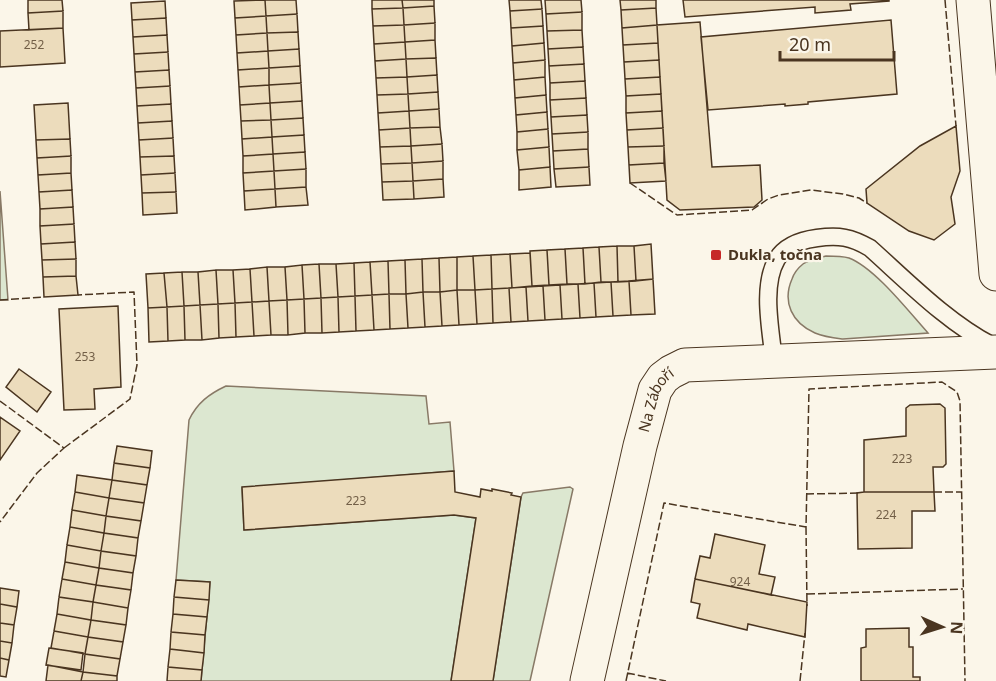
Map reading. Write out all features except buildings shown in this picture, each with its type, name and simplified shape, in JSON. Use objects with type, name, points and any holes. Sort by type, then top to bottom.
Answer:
[{"type":"street","points":[[973,0],[996,274]]},
{"type":"street","name":"Na Záboří","points":[[587,681],[655,390],[670,372],[685,365],[996,350]]},
{"type":"lane","points":[[774,361],[769,300],[770,283],[777,258],[797,243],[826,237],[856,240],[870,248],[947,316],[996,350]]},
{"type":"green space","points":[[0,191],[8,300],[0,300]]},
{"type":"green space","points":[[826,256],[849,258],[870,271],[928,333],[843,339],[815,333],[800,324],[791,311],[789,288],[796,271],[801,266],[811,260]]},
{"type":"green space","points":[[226,386],[426,396],[429,424],[450,422],[454,471],[242,488],[244,530],[454,515],[476,518],[451,681],[201,681],[210,582],[176,580],[189,420],[204,400]]},
{"type":"green space","points":[[570,487],[573,489],[530,681],[493,681],[521,497],[523,493]]},
{"type":"fence","points":[[945,0],[956,126]]},
{"type":"fence","points":[[630,183],[677,215],[752,210],[768,199],[779,195],[811,190],[843,194],[859,198],[867,203]]},
{"type":"fence","points":[[64,448],[130,399],[137,365],[134,292],[78,295]]},
{"type":"fence","points":[[0,300],[44,297]]},
{"type":"fence","points":[[626,681],[664,503],[806,527],[809,389],[942,382],[957,392],[960,401],[965,681]]},
{"type":"fence","points":[[0,401],[64,448],[37,473],[0,522]]},
{"type":"fence","points":[[934,492],[961,492]]},
{"type":"fence","points":[[806,494],[861,493]]},
{"type":"fence","points":[[806,527],[807,606]]},
{"type":"fence","points":[[807,594],[963,589]]},
{"type":"fence","points":[[800,681],[805,633]]},
{"type":"fence","points":[[627,673],[666,681]]},
{"type":"place","name":"Dukla, točna","points":[[716,255]]}]
